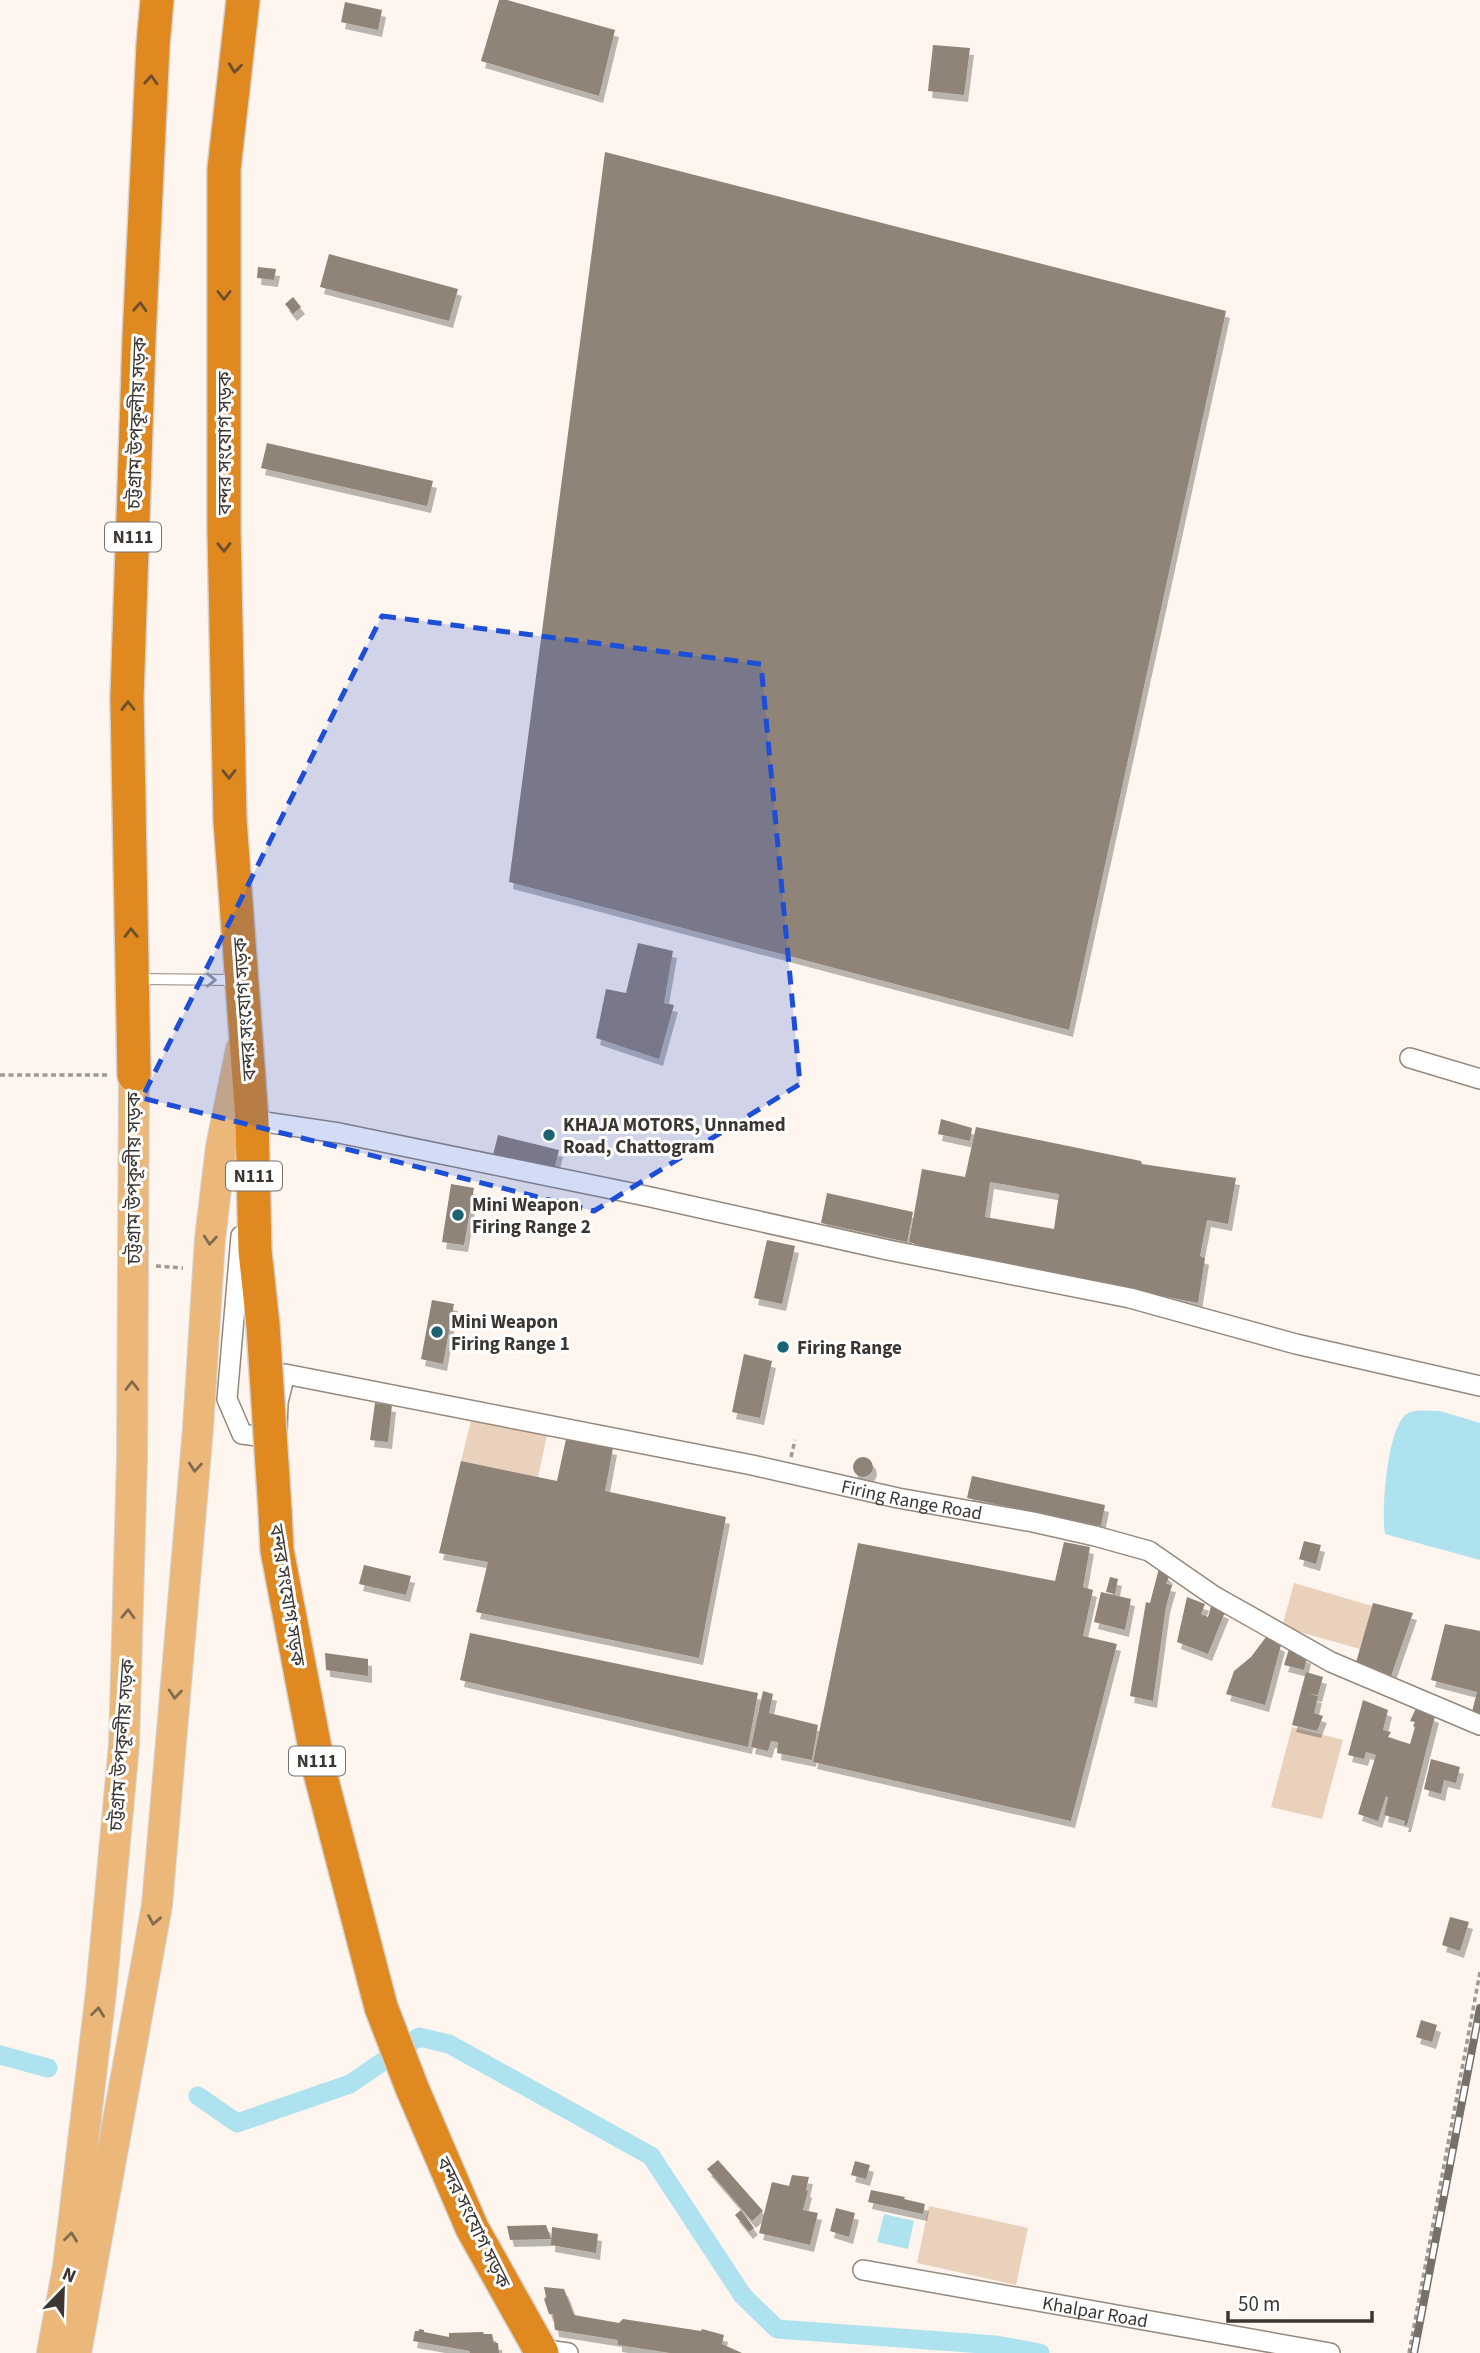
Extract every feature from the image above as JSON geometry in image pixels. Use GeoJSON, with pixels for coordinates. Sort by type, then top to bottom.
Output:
{"type":"FeatureCollection","features":[{"type":"Feature","properties":{"kind":"highway","name":"চট্টগ্রাম উপকূলীয় সড়ক"},"geometry":{"type":"LineString","coordinates":[[134,1075],[127,698],[139,326],[157,0]]}},
{"type":"Feature","properties":{"kind":"highway","name":"বন্দর সংযোগ সড়ক"},"geometry":{"type":"LineString","coordinates":[[243,0],[223,169],[224,530],[229,792],[245,1028],[240,1120],[263,1325],[277,1550],[319,1769],[381,2007],[412,2088],[472,2228],[550,2352]]}},
{"type":"Feature","properties":{"kind":"main road","name":"চট্টগ্রাম উপকূলীয় সড়ক"},"geometry":{"type":"LineString","coordinates":[[52,2353],[68,2267],[101,1992],[124,1745],[132,1459],[134,1075]]}},
{"type":"Feature","properties":{"kind":"main road"},"geometry":{"type":"LineString","coordinates":[[76,2353],[157,1905],[215,1194],[240,1120]]}},
{"type":"Feature","properties":{"kind":"street"},"geometry":{"type":"LineString","coordinates":[[1410,1058],[1480,1079]]}},
{"type":"Feature","properties":{"kind":"street"},"geometry":{"type":"LineString","coordinates":[[215,1194],[228,1178],[242,1181],[240,1120],[339,1133],[660,1199],[888,1250],[1130,1298],[1296,1344],[1480,1386]]}},
{"type":"Feature","properties":{"kind":"street","name":"Firing Range Road"},"geometry":{"type":"LineString","coordinates":[[242,1181],[242,1223],[228,1399],[242,1434],[263,1437],[277,1432],[278,1402],[285,1374],[752,1465],[898,1498],[1095,1536],[1149,1551],[1214,1596],[1331,1662],[1480,1725]]}},
{"type":"Feature","properties":{"kind":"street","name":"Khalpar Road"},"geometry":{"type":"LineString","coordinates":[[863,2270],[1329,2353]]}},
{"type":"Feature","properties":{"kind":"lane"},"geometry":{"type":"LineString","coordinates":[[132,979],[241,980]]}},
{"type":"Feature","properties":{"kind":"path"},"geometry":{"type":"LineString","coordinates":[[0,1075],[134,1075]]}},
{"type":"Feature","properties":{"kind":"path"},"geometry":{"type":"LineString","coordinates":[[133,1265],[208,1269]]}},
{"type":"Feature","properties":{"kind":"path"},"geometry":{"type":"LineString","coordinates":[[1409,2353],[1480,1972]]}},
{"type":"Feature","properties":{"kind":"highlighted area"},"geometry":{"type":"Polygon","coordinates":[[[382,616],[761,664],[800,1084],[594,1211],[142,1098],[382,616]]]}},
{"type":"Feature","properties":{"kind":"shaded area"},"geometry":{"type":"Polygon","coordinates":[[[471,1421],[547,1435],[538,1477],[461,1461],[471,1421]]]}},
{"type":"Feature","properties":{"kind":"shaded area"},"geometry":{"type":"Polygon","coordinates":[[[1294,1583],[1372,1606],[1360,1649],[1282,1627],[1294,1583]]]}},
{"type":"Feature","properties":{"kind":"shaded area"},"geometry":{"type":"Polygon","coordinates":[[[1292,1727],[1343,1740],[1322,1819],[1271,1807],[1292,1727]]]}},
{"type":"Feature","properties":{"kind":"shaded area"},"geometry":{"type":"Polygon","coordinates":[[[929,2206],[1028,2228],[1016,2285],[917,2263],[929,2206]]]}},
{"type":"Feature","properties":{"kind":"water"},"geometry":{"type":"Polygon","coordinates":[[[1440,1411],[1480,1423],[1480,1560],[1385,1534],[1385,1489],[1395,1433],[1408,1413],[1440,1411]]]}},
{"type":"Feature","properties":{"kind":"water"},"geometry":{"type":"Polygon","coordinates":[[[884,2214],[914,2221],[908,2249],[877,2242],[884,2214]]]}},
{"type":"Feature","properties":{"kind":"building"},"geometry":{"type":"Polygon","coordinates":[[[499,0],[615,30],[599,96],[481,61],[499,0]]]}},
{"type":"Feature","properties":{"kind":"building"},"geometry":{"type":"Polygon","coordinates":[[[345,2],[382,10],[378,30],[341,22],[345,2]]]}},
{"type":"Feature","properties":{"kind":"building"},"geometry":{"type":"Polygon","coordinates":[[[933,45],[970,48],[964,95],[928,91],[933,45]]]}},
{"type":"Feature","properties":{"kind":"building"},"geometry":{"type":"Polygon","coordinates":[[[605,152],[1226,311],[1069,1030],[509,882],[605,152]]]}},
{"type":"Feature","properties":{"kind":"building"},"geometry":{"type":"Polygon","coordinates":[[[329,254],[458,289],[449,321],[320,287],[329,254]]]}},
{"type":"Feature","properties":{"kind":"building"},"geometry":{"type":"Polygon","coordinates":[[[258,267],[276,269],[274,280],[257,278],[258,267]]]}},
{"type":"Feature","properties":{"kind":"building"},"geometry":{"type":"Polygon","coordinates":[[[293,297],[301,307],[293,314],[285,304],[293,297]]]}},
{"type":"Feature","properties":{"kind":"building"},"geometry":{"type":"Polygon","coordinates":[[[267,443],[433,481],[427,506],[261,468],[267,443]]]}},
{"type":"Feature","properties":{"kind":"building"},"geometry":{"type":"Polygon","coordinates":[[[638,943],[673,951],[664,1003],[674,1005],[659,1059],[596,1038],[606,989],[626,993],[638,943]]]}},
{"type":"Feature","properties":{"kind":"building"},"geometry":{"type":"Polygon","coordinates":[[[941,1119],[972,1128],[970,1141],[938,1134],[941,1119]]]}},
{"type":"Feature","properties":{"kind":"building"},"geometry":{"type":"Polygon","coordinates":[[[976,1127],[1141,1161],[1142,1164],[1236,1178],[1228,1224],[1207,1220],[1200,1256],[1205,1258],[1198,1303],[941,1252],[909,1242],[922,1169],[965,1177],[976,1127]],[[990,1182],[985,1217],[1054,1229],[1059,1194],[990,1182]]]}},
{"type":"Feature","properties":{"kind":"building"},"geometry":{"type":"Polygon","coordinates":[[[498,1135],[559,1150],[554,1170],[493,1155],[498,1135]]]}},
{"type":"Feature","properties":{"kind":"building","name":"Mini Weapon Firing Range 2"},"geometry":{"type":"Polygon","coordinates":[[[451,1184],[474,1188],[464,1245],[442,1242],[451,1184]]]}},
{"type":"Feature","properties":{"kind":"building"},"geometry":{"type":"Polygon","coordinates":[[[827,1193],[913,1212],[907,1242],[821,1223],[827,1193]]]}},
{"type":"Feature","properties":{"kind":"building"},"geometry":{"type":"Polygon","coordinates":[[[767,1240],[795,1246],[782,1304],[754,1298],[767,1240]]]}},
{"type":"Feature","properties":{"kind":"building","name":"Mini Weapon Firing Range 1"},"geometry":{"type":"Polygon","coordinates":[[[432,1300],[454,1304],[443,1364],[421,1359],[432,1300]]]}},
{"type":"Feature","properties":{"kind":"building"},"geometry":{"type":"Polygon","coordinates":[[[744,1354],[772,1361],[760,1418],[732,1412],[744,1354]]]}},
{"type":"Feature","properties":{"kind":"building"},"geometry":{"type":"Polygon","coordinates":[[[375,1403],[392,1405],[388,1442],[370,1440],[375,1403]]]}},
{"type":"Feature","properties":{"kind":"building"},"geometry":{"type":"Polygon","coordinates":[[[566,1439],[613,1448],[605,1491],[726,1517],[699,1658],[476,1612],[488,1562],[439,1553],[461,1461],[557,1481],[566,1439]]]}},
{"type":"Feature","properties":{"kind":"building"},"geometry":{"type":"Polygon","coordinates":[[[863,1457],[870,1460],[873,1467],[870,1474],[863,1477],[856,1474],[853,1467],[856,1460],[863,1457]]]}},
{"type":"Feature","properties":{"kind":"building"},"geometry":{"type":"Polygon","coordinates":[[[972,1476],[1105,1505],[1101,1526],[967,1498],[972,1476]]]}},
{"type":"Feature","properties":{"kind":"building"},"geometry":{"type":"Polygon","coordinates":[[[1304,1541],[1321,1545],[1316,1564],[1299,1559],[1304,1541]]]}},
{"type":"Feature","properties":{"kind":"building"},"geometry":{"type":"Polygon","coordinates":[[[1064,1542],[1090,1547],[1083,1587],[1093,1590],[1083,1636],[1117,1644],[1071,1821],[813,1762],[858,1543],[1055,1581],[1064,1542]]]}},
{"type":"Feature","properties":{"kind":"building"},"geometry":{"type":"Polygon","coordinates":[[[364,1565],[411,1576],[406,1595],[359,1584],[364,1565]]]}},
{"type":"Feature","properties":{"kind":"building"},"geometry":{"type":"Polygon","coordinates":[[[1159,1568],[1169,1577],[1166,1584],[1172,1585],[1166,1606],[1153,1701],[1130,1696],[1146,1602],[1150,1603],[1159,1568]]]}},
{"type":"Feature","properties":{"kind":"building"},"geometry":{"type":"Polygon","coordinates":[[[1110,1577],[1118,1579],[1115,1594],[1106,1592],[1110,1577]]]}},
{"type":"Feature","properties":{"kind":"building"},"geometry":{"type":"Polygon","coordinates":[[[1101,1592],[1131,1599],[1125,1630],[1094,1622],[1101,1592]]]}},
{"type":"Feature","properties":{"kind":"building"},"geometry":{"type":"Polygon","coordinates":[[[1187,1597],[1205,1604],[1201,1614],[1208,1617],[1211,1606],[1225,1612],[1208,1654],[1177,1642],[1187,1597]]]}},
{"type":"Feature","properties":{"kind":"building"},"geometry":{"type":"Polygon","coordinates":[[[1373,1603],[1413,1613],[1389,1682],[1355,1666],[1373,1603]]]}},
{"type":"Feature","properties":{"kind":"building"},"geometry":{"type":"Polygon","coordinates":[[[1445,1624],[1480,1631],[1480,1719],[1471,1716],[1477,1692],[1431,1680],[1445,1624]]]}},
{"type":"Feature","properties":{"kind":"building"},"geometry":{"type":"Polygon","coordinates":[[[470,1633],[758,1693],[748,1747],[460,1680],[470,1633]]]}},
{"type":"Feature","properties":{"kind":"building"},"geometry":{"type":"Polygon","coordinates":[[[1266,1637],[1281,1645],[1265,1705],[1226,1694],[1234,1671],[1251,1657],[1266,1637]]]}},
{"type":"Feature","properties":{"kind":"building"},"geometry":{"type":"Polygon","coordinates":[[[1289,1649],[1307,1657],[1304,1670],[1284,1665],[1289,1649]]]}},
{"type":"Feature","properties":{"kind":"building"},"geometry":{"type":"Polygon","coordinates":[[[325,1653],[368,1659],[368,1676],[326,1670],[325,1653]]]}},
{"type":"Feature","properties":{"kind":"building"},"geometry":{"type":"Polygon","coordinates":[[[1306,1672],[1323,1677],[1318,1695],[1308,1694],[1318,1696],[1314,1713],[1323,1716],[1317,1731],[1292,1725],[1306,1672]]]}},
{"type":"Feature","properties":{"kind":"building"},"geometry":{"type":"Polygon","coordinates":[[[763,1691],[773,1694],[769,1713],[818,1725],[812,1760],[777,1753],[778,1742],[771,1741],[768,1751],[751,1747],[763,1691]]]}},
{"type":"Feature","properties":{"kind":"building"},"geometry":{"type":"Polygon","coordinates":[[[1363,1700],[1388,1710],[1383,1730],[1391,1732],[1388,1737],[1410,1744],[1415,1722],[1410,1721],[1416,1708],[1435,1716],[1407,1825],[1404,1825],[1405,1821],[1384,1815],[1388,1798],[1386,1796],[1378,1821],[1358,1814],[1376,1755],[1366,1752],[1364,1759],[1348,1755],[1363,1700]]]}},
{"type":"Feature","properties":{"kind":"building"},"geometry":{"type":"Polygon","coordinates":[[[1431,1759],[1460,1767],[1456,1783],[1444,1780],[1441,1794],[1424,1789],[1431,1759]]]}},
{"type":"Feature","properties":{"kind":"building"},"geometry":{"type":"Polygon","coordinates":[[[1450,1917],[1469,1922],[1460,1951],[1442,1945],[1450,1917]]]}},
{"type":"Feature","properties":{"kind":"building"},"geometry":{"type":"Polygon","coordinates":[[[1421,2020],[1437,2025],[1432,2042],[1416,2037],[1421,2020]]]}},
{"type":"Feature","properties":{"kind":"building"},"geometry":{"type":"Polygon","coordinates":[[[718,2160],[763,2211],[752,2221],[707,2169],[718,2160]]]}},
{"type":"Feature","properties":{"kind":"building"},"geometry":{"type":"Polygon","coordinates":[[[855,2161],[870,2165],[866,2179],[851,2175],[855,2161]]]}},
{"type":"Feature","properties":{"kind":"building"},"geometry":{"type":"Polygon","coordinates":[[[792,2175],[809,2177],[803,2210],[818,2213],[810,2245],[759,2233],[772,2182],[789,2186],[792,2175]]]}},
{"type":"Feature","properties":{"kind":"building"},"geometry":{"type":"Polygon","coordinates":[[[871,2190],[925,2204],[923,2214],[868,2202],[871,2190]]]}},
{"type":"Feature","properties":{"kind":"building"},"geometry":{"type":"Polygon","coordinates":[[[836,2208],[855,2213],[849,2237],[830,2231],[836,2208]]]}},
{"type":"Feature","properties":{"kind":"building"},"geometry":{"type":"Polygon","coordinates":[[[741,2210],[754,2228],[749,2232],[735,2215],[741,2210]]]}},
{"type":"Feature","properties":{"kind":"building"},"geometry":{"type":"Polygon","coordinates":[[[546,2225],[551,2239],[510,2240],[507,2226],[546,2225]]]}},
{"type":"Feature","properties":{"kind":"building"},"geometry":{"type":"Polygon","coordinates":[[[552,2227],[598,2234],[596,2253],[551,2245],[552,2227]]]}},
{"type":"Feature","properties":{"kind":"building"},"geometry":{"type":"Polygon","coordinates":[[[544,2287],[564,2289],[574,2315],[619,2323],[623,2319],[701,2331],[702,2329],[724,2335],[722,2344],[742,2353],[670,2353],[618,2345],[618,2340],[555,2330],[553,2314],[549,2314],[544,2299],[544,2287]]]}},
{"type":"Feature","properties":{"kind":"building"},"geometry":{"type":"Polygon","coordinates":[[[419,2329],[449,2337],[449,2333],[492,2334],[494,2343],[498,2343],[499,2353],[470,2353],[413,2341],[415,2331],[419,2329]]]}},
{"type":"Feature","properties":{"kind":"waterway"},"geometry":{"type":"LineString","coordinates":[[198,2096],[237,2123],[350,2084],[419,2037],[449,2044],[651,2156],[743,2296],[777,2329],[996,2345],[1040,2353]]}},
{"type":"Feature","properties":{"kind":"waterway"},"geometry":{"type":"LineString","coordinates":[[0,2055],[48,2068]]}},
{"type":"Feature","properties":{"kind":"railway"},"geometry":{"type":"LineString","coordinates":[[1414,2353],[1480,2008]]}},
{"type":"Feature","properties":{"kind":"place","name":"KHAJA MOTORS, Unnamed Road, Chattogram"},"geometry":{"type":"Point","coordinates":[549,1135]}},
{"type":"Feature","properties":{"kind":"place","name":"Mini Weapon Firing Range 2"},"geometry":{"type":"Point","coordinates":[458,1215]}},
{"type":"Feature","properties":{"kind":"place","name":"Mini Weapon Firing Range 1"},"geometry":{"type":"Point","coordinates":[437,1332]}},
{"type":"Feature","properties":{"kind":"place","name":"Firing Range"},"geometry":{"type":"Point","coordinates":[783,1347]}}]}
